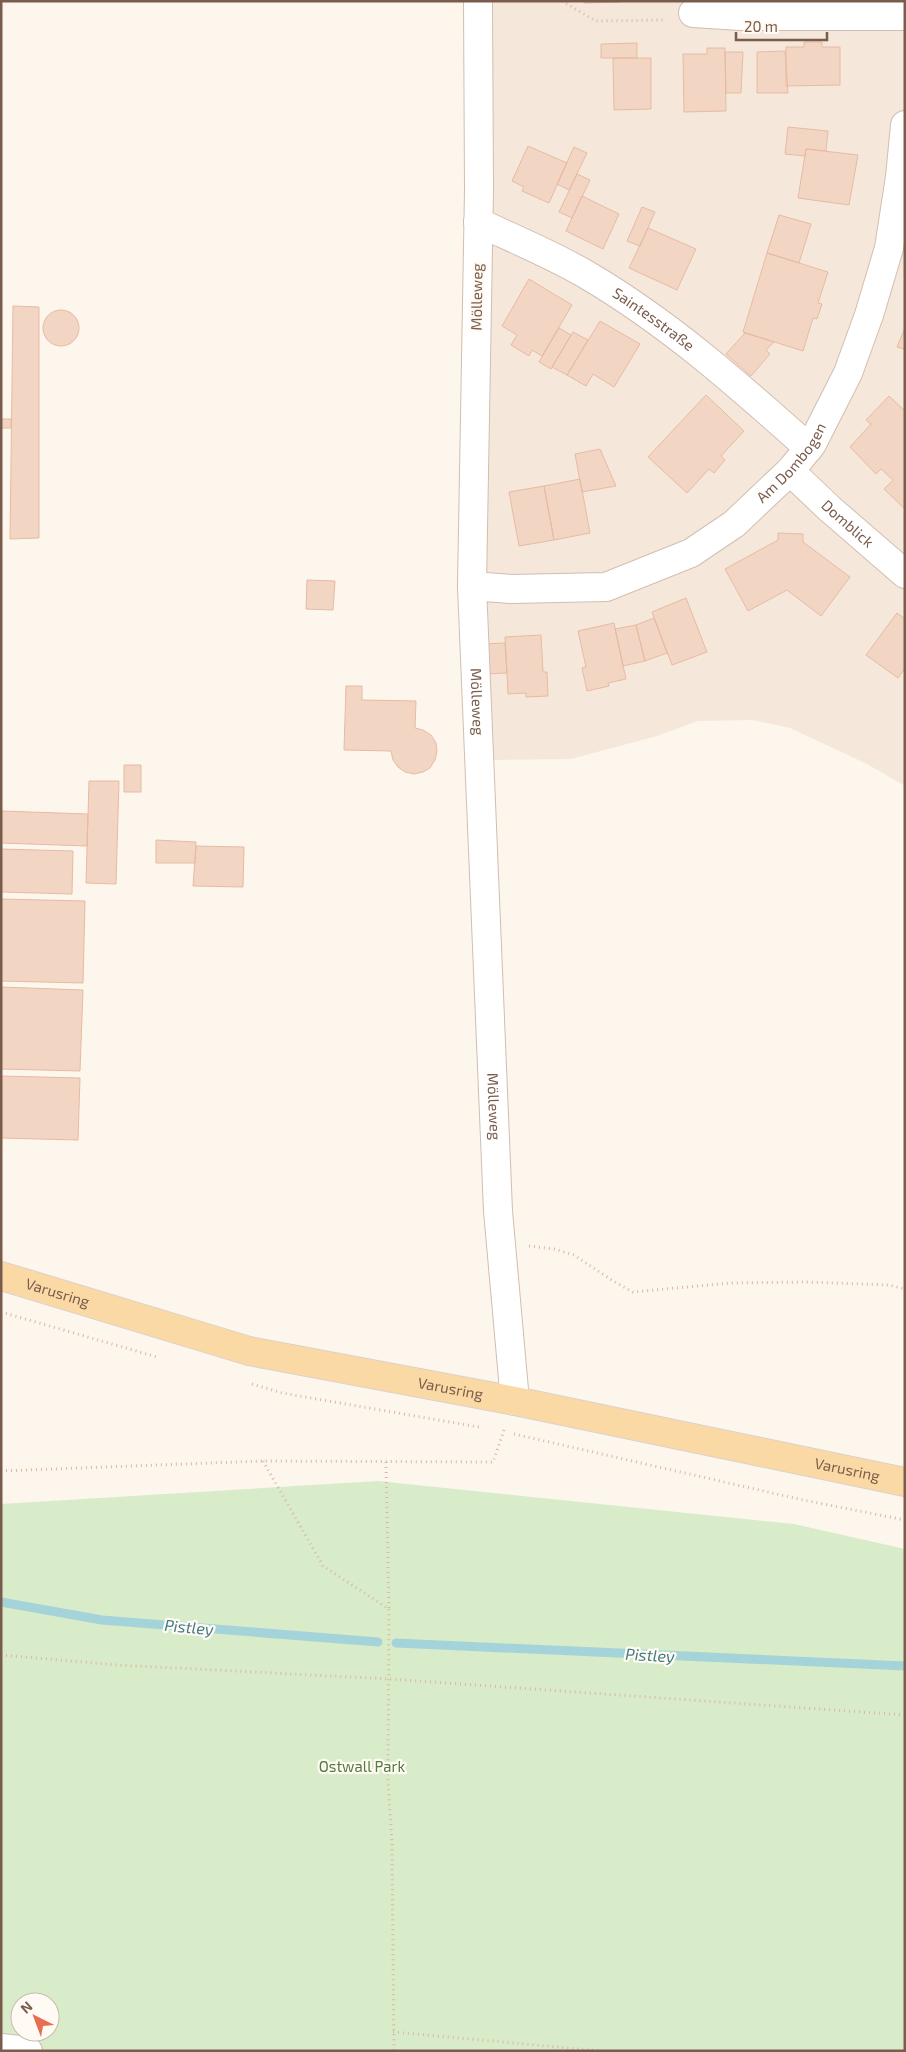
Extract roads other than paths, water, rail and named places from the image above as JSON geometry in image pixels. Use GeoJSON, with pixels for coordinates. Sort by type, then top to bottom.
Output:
{"type":"FeatureCollection","features":[{"type":"Feature","properties":{"kind":"main road","name":"Varusring"},"geometry":{"type":"LineString","coordinates":[[1,1276],[249,1351],[515,1401],[905,1482]]}},
{"type":"Feature","properties":{"kind":"street","name":"Mölleweg"},"geometry":{"type":"LineString","coordinates":[[478,1],[478,222],[472,586],[498,1210],[515,1401]]}},
{"type":"Feature","properties":{"kind":"street"},"geometry":{"type":"LineString","coordinates":[[693,12],[741,16],[905,16]]}},
{"type":"Feature","properties":{"kind":"street","name":"Am Dombogen"},"geometry":{"type":"LineString","coordinates":[[472,586],[512,589],[606,588],[690,553],[734,524],[790,472],[812,444],[848,373],[869,315],[889,248],[905,125]]}},
{"type":"Feature","properties":{"kind":"street","name":"Saintesstraße"},"geometry":{"type":"LineString","coordinates":[[478,222],[586,275],[670,330],[726,374],[809,448]]}},
{"type":"Feature","properties":{"kind":"street","name":"Domblick"},"geometry":{"type":"LineString","coordinates":[[790,472],[905,574]]}},
{"type":"Feature","properties":{"kind":"street"},"geometry":{"type":"LineString","coordinates":[[1,2048],[28,2051]]}},
{"type":"Feature","properties":{"kind":"waterway","name":"Pistley"},"geometry":{"type":"LineString","coordinates":[[1,1602],[102,1620],[378,1642]]}},
{"type":"Feature","properties":{"kind":"waterway","name":"Pistley"},"geometry":{"type":"LineString","coordinates":[[396,1643],[905,1666]]}},
{"type":"Feature","properties":{"kind":"park label","name":"Ostwall Park"},"geometry":{"type":"Point","coordinates":[362,1767]}}]}
